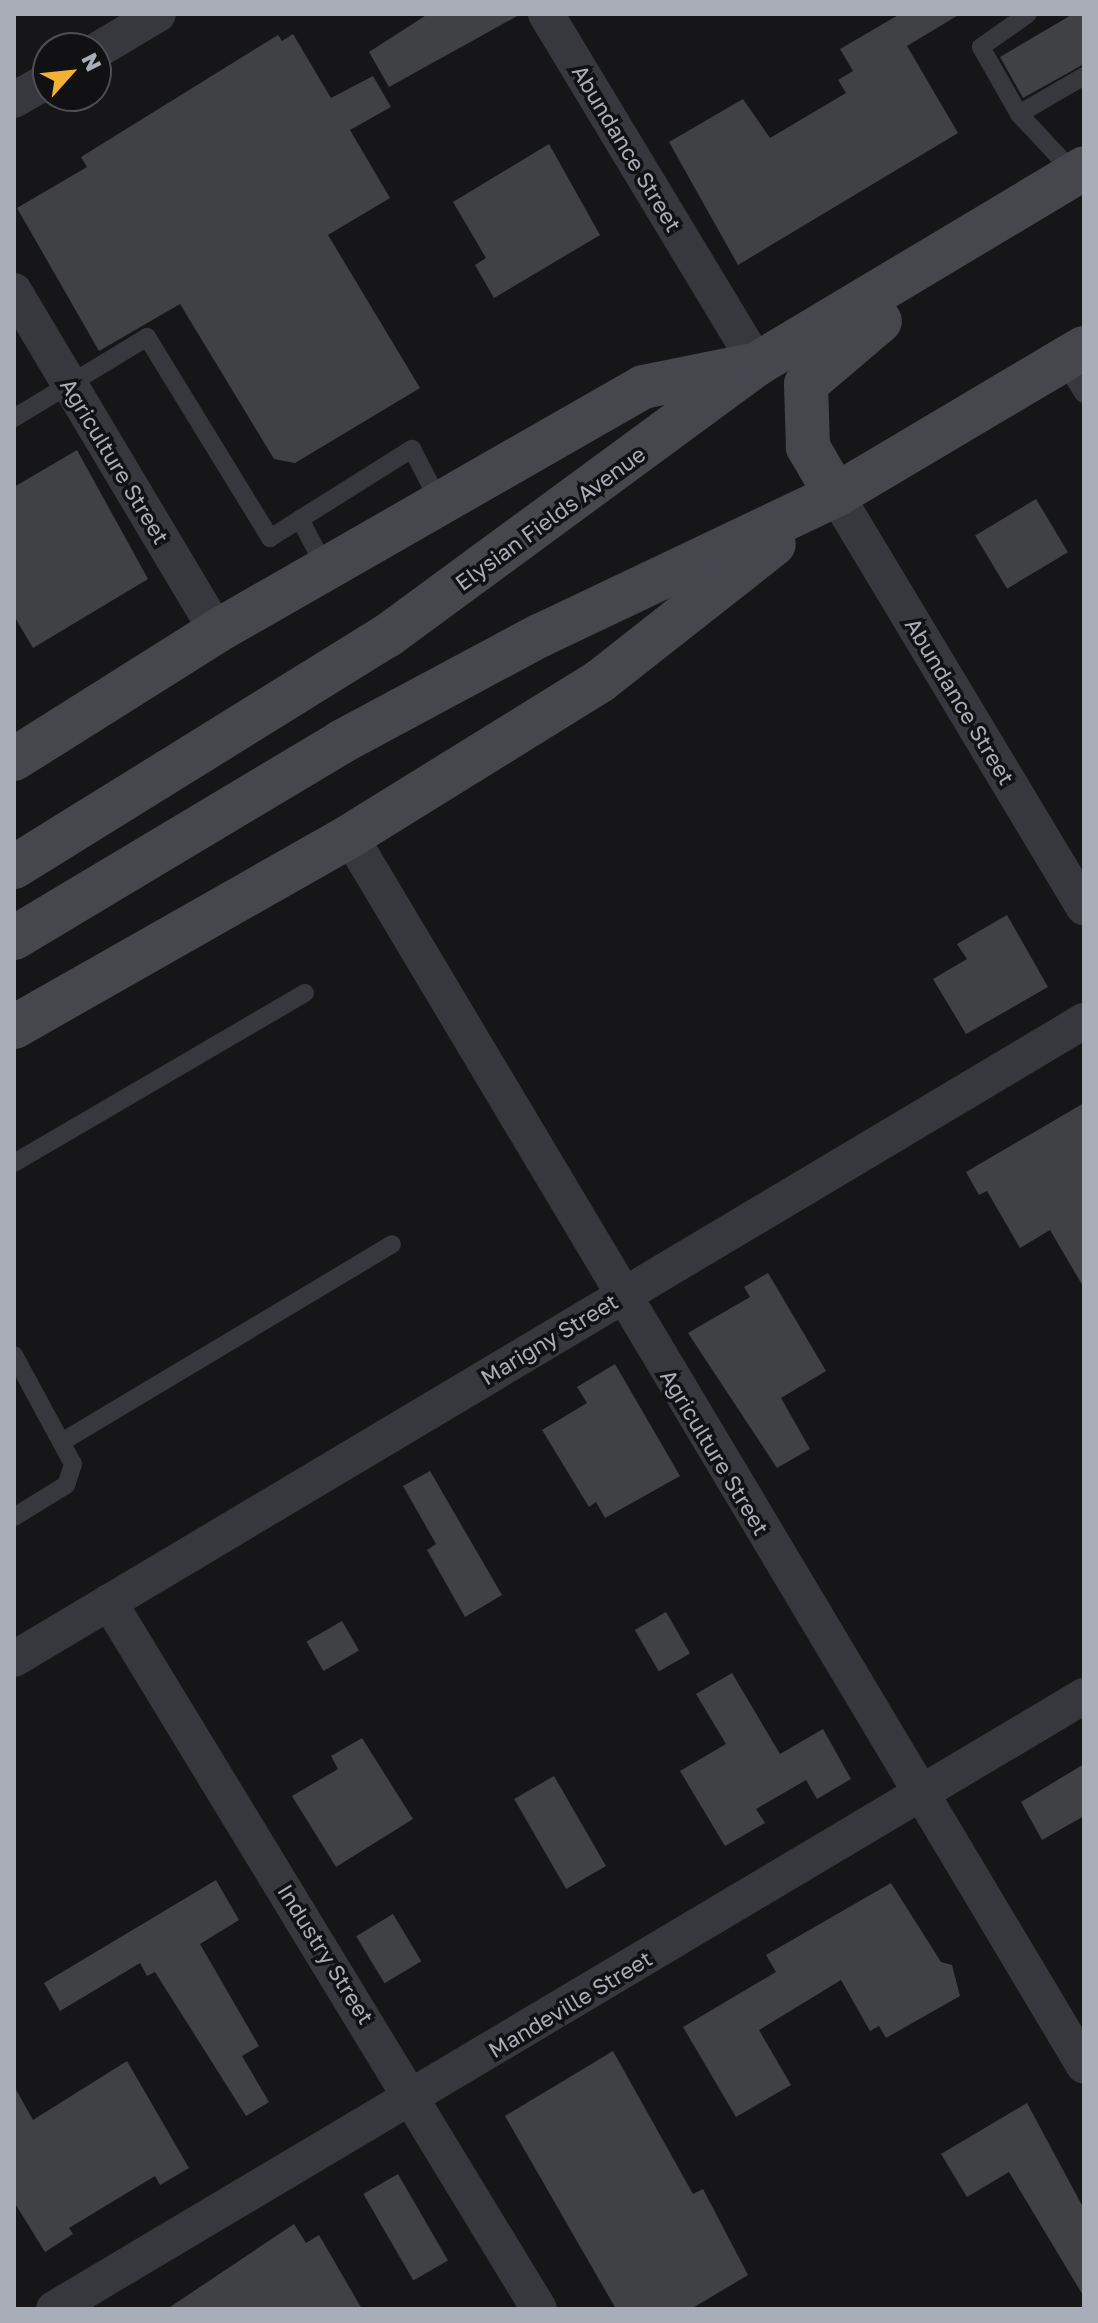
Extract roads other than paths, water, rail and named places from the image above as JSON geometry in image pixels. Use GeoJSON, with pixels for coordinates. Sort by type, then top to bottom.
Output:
{"type":"FeatureCollection","features":[{"type":"Feature","properties":{"kind":"main road","name":"Elysian Fields Avenue"},"geometry":{"type":"LineString","coordinates":[[14,867],[207,752],[499,558],[757,364],[1079,170]]}},
{"type":"Feature","properties":{"kind":"main road"},"geometry":{"type":"LineString","coordinates":[[836,495],[808,447],[806,384],[855,336],[923,294],[964,240]]}},
{"type":"Feature","properties":{"kind":"main road"},"geometry":{"type":"LineString","coordinates":[[14,759],[217,631],[643,387],[757,364]]}},
{"type":"Feature","properties":{"kind":"main road"},"geometry":{"type":"LineString","coordinates":[[14,938],[238,804],[497,658],[836,495],[1077,368]]}},
{"type":"Feature","properties":{"kind":"main road"},"geometry":{"type":"LineString","coordinates":[[14,1027],[350,836],[600,681],[836,495]]}},
{"type":"Feature","properties":{"kind":"street"},"geometry":{"type":"LineString","coordinates":[[112,41],[158,14]]}},
{"type":"Feature","properties":{"kind":"street","name":"Abundance Street"},"geometry":{"type":"LineString","coordinates":[[546,14],[757,364]]}},
{"type":"Feature","properties":{"kind":"street"},"geometry":{"type":"LineString","coordinates":[[14,100],[32,89]]}},
{"type":"Feature","properties":{"kind":"street","name":"Agriculture Street"},"geometry":{"type":"LineString","coordinates":[[14,291],[217,631]]}},
{"type":"Feature","properties":{"kind":"street","name":"Abundance Street"},"geometry":{"type":"LineString","coordinates":[[836,495],[1084,907]]}},
{"type":"Feature","properties":{"kind":"street","name":"Agriculture Street"},"geometry":{"type":"LineString","coordinates":[[350,836],[621,1296],[1084,2066]]}},
{"type":"Feature","properties":{"kind":"street","name":"Marigny Street"},"geometry":{"type":"LineString","coordinates":[[14,1659],[1084,1021]]}},
{"type":"Feature","properties":{"kind":"street","name":"Industry Street"},"geometry":{"type":"LineString","coordinates":[[109,1602],[414,2097],[539,2309]]}},
{"type":"Feature","properties":{"kind":"street","name":"Mandeville Street"},"geometry":{"type":"LineString","coordinates":[[54,2309],[1084,1696]]}},
{"type":"Feature","properties":{"kind":"lane"},"geometry":{"type":"LineString","coordinates":[[1028,14],[981,47],[1019,114],[1079,170]]}},
{"type":"Feature","properties":{"kind":"lane"},"geometry":{"type":"LineString","coordinates":[[1019,114],[1084,76]]}},
{"type":"Feature","properties":{"kind":"lane"},"geometry":{"type":"LineString","coordinates":[[14,418],[147,337],[270,538],[412,449],[440,503]]}},
{"type":"Feature","properties":{"kind":"lane"},"geometry":{"type":"LineString","coordinates":[[300,519],[326,569]]}},
{"type":"Feature","properties":{"kind":"lane"},"geometry":{"type":"LineString","coordinates":[[14,1163],[305,993]]}},
{"type":"Feature","properties":{"kind":"lane"},"geometry":{"type":"LineString","coordinates":[[65,1440],[392,1244]]}},
{"type":"Feature","properties":{"kind":"lane"},"geometry":{"type":"LineString","coordinates":[[14,1355],[65,1440],[73,1464],[66,1485],[14,1517]]}}]}
